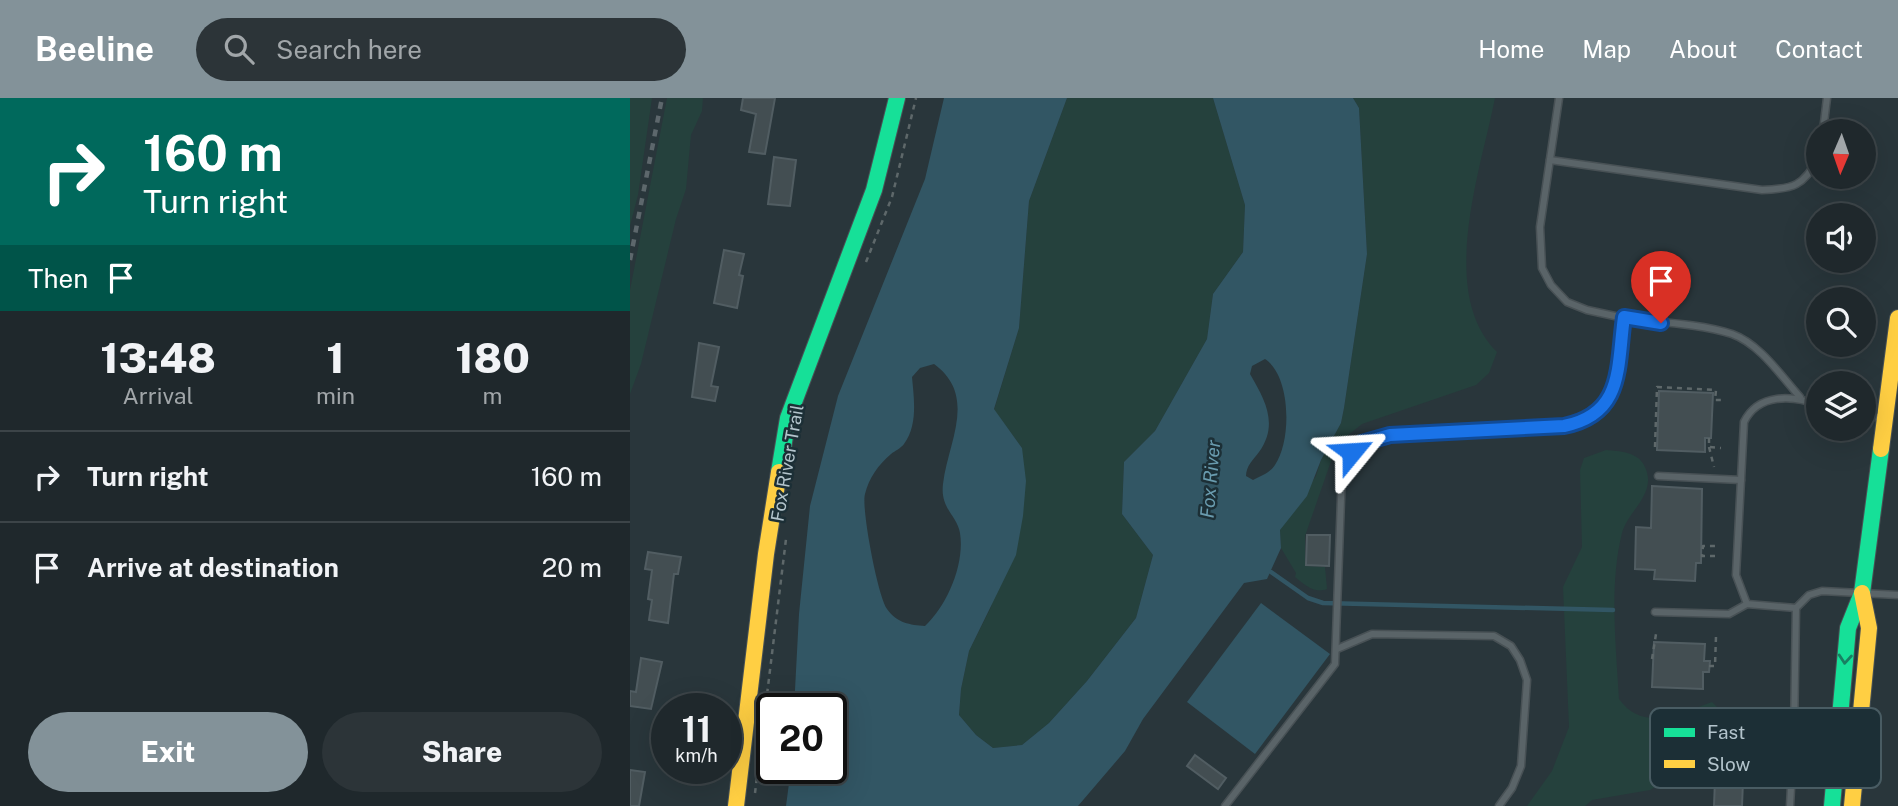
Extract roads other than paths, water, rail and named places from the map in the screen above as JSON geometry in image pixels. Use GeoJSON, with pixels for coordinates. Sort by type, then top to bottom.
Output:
{"type":"FeatureCollection","features":[{"type":"Feature","properties":{"kind":"street"},"geometry":{"type":"LineString","coordinates":[[736,806],[766,554],[788,418],[874,190],[897,98]]}},
{"type":"Feature","properties":{"kind":"street"},"geometry":{"type":"LineString","coordinates":[[1841,708],[1848,628],[1862,593],[1898,318]]}},
{"type":"Feature","properties":{"kind":"street"},"geometry":{"type":"LineString","coordinates":[[1861,708],[1869,628],[1862,593]]}},
{"type":"Feature","properties":{"kind":"street"},"geometry":{"type":"LineString","coordinates":[[1832,806],[1834,788]]}},
{"type":"Feature","properties":{"kind":"street"},"geometry":{"type":"LineString","coordinates":[[1852,806],[1854,788]]}},
{"type":"Feature","properties":{"kind":"lane"},"geometry":{"type":"LineString","coordinates":[[1559,98],[1539,245],[1545,276],[1557,294],[1575,307],[1733,334],[1750,344],[1800,397]]}},
{"type":"Feature","properties":{"kind":"lane"},"geometry":{"type":"LineString","coordinates":[[1825,119],[1828,98]]}},
{"type":"Feature","properties":{"kind":"lane"},"geometry":{"type":"LineString","coordinates":[[1550,160],[1762,190],[1789,189],[1806,178]]}},
{"type":"Feature","properties":{"kind":"lane"},"geometry":{"type":"LineString","coordinates":[[1225,806],[1331,672],[1337,649],[1334,628],[1342,471],[1352,452],[1362,443],[1390,435],[1564,426],[1592,418],[1602,409],[1614,388],[1624,317]]}},
{"type":"Feature","properties":{"kind":"lane"},"geometry":{"type":"LineString","coordinates":[[1747,604],[1736,575],[1744,422],[1749,412],[1782,397],[1806,400]]}},
{"type":"Feature","properties":{"kind":"lane"},"geometry":{"type":"LineString","coordinates":[[1876,417],[1885,418]]}},
{"type":"Feature","properties":{"kind":"lane"},"geometry":{"type":"LineString","coordinates":[[1658,476],[1741,480]]}},
{"type":"Feature","properties":{"kind":"lane"},"geometry":{"type":"LineString","coordinates":[[1794,708],[1796,608],[1809,595],[1822,591],[1898,596]]}},
{"type":"Feature","properties":{"kind":"lane"},"geometry":{"type":"LineString","coordinates":[[1655,612],[1729,614],[1747,604],[1796,608]]}},
{"type":"Feature","properties":{"kind":"lane"},"geometry":{"type":"LineString","coordinates":[[1337,649],[1372,634],[1494,636],[1511,646],[1520,660],[1527,680],[1524,726],[1521,766],[1512,788],[1499,806]]}},
{"type":"Feature","properties":{"kind":"lane"},"geometry":{"type":"LineString","coordinates":[[1790,806],[1792,788]]}},
{"type":"Feature","properties":{"kind":"water","name":"Fox River"},"geometry":{"type":"Polygon","coordinates":[[[944,98],[1067,98],[1029,201],[1019,328],[994,409],[1022,448],[1026,481],[1023,516],[1016,555],[969,651],[959,715],[976,735],[993,748],[1022,745],[1049,723],[1087,681],[1136,618],[1153,555],[1122,514],[1124,462],[1155,431],[1207,339],[1213,294],[1243,252],[1245,205],[1213,98],[1353,98],[1359,108],[1367,254],[1341,423],[1321,460],[1307,496],[1280,530],[1281,548],[1267,579],[1244,583],[1143,719],[1125,751],[1078,806],[786,806],[789,784],[847,784],[847,693],[795,693],[799,614],[810,506],[838,396],[925,179],[944,98]],[[1265,359],[1252,366],[1250,374],[1265,403],[1269,422],[1265,442],[1247,469],[1246,476],[1253,480],[1275,465],[1284,440],[1284,393],[1274,367],[1265,359]],[[934,364],[920,368],[912,377],[914,412],[908,437],[875,472],[865,494],[868,533],[883,601],[895,617],[914,625],[925,626],[933,618],[953,584],[960,558],[960,533],[946,506],[943,493],[958,405],[955,390],[934,364]]]}},
{"type":"Feature","properties":{"kind":"water"},"geometry":{"type":"Polygon","coordinates":[[[1261,603],[1330,654],[1255,754],[1187,702],[1261,603]]]}},
{"type":"Feature","properties":{"kind":"waterway"},"geometry":{"type":"LineString","coordinates":[[1271,572],[1308,598],[1323,603],[1613,610]]}},
{"type":"Feature","properties":{"kind":"railway"},"geometry":{"type":"LineString","coordinates":[[630,260],[662,98]]}}]}
